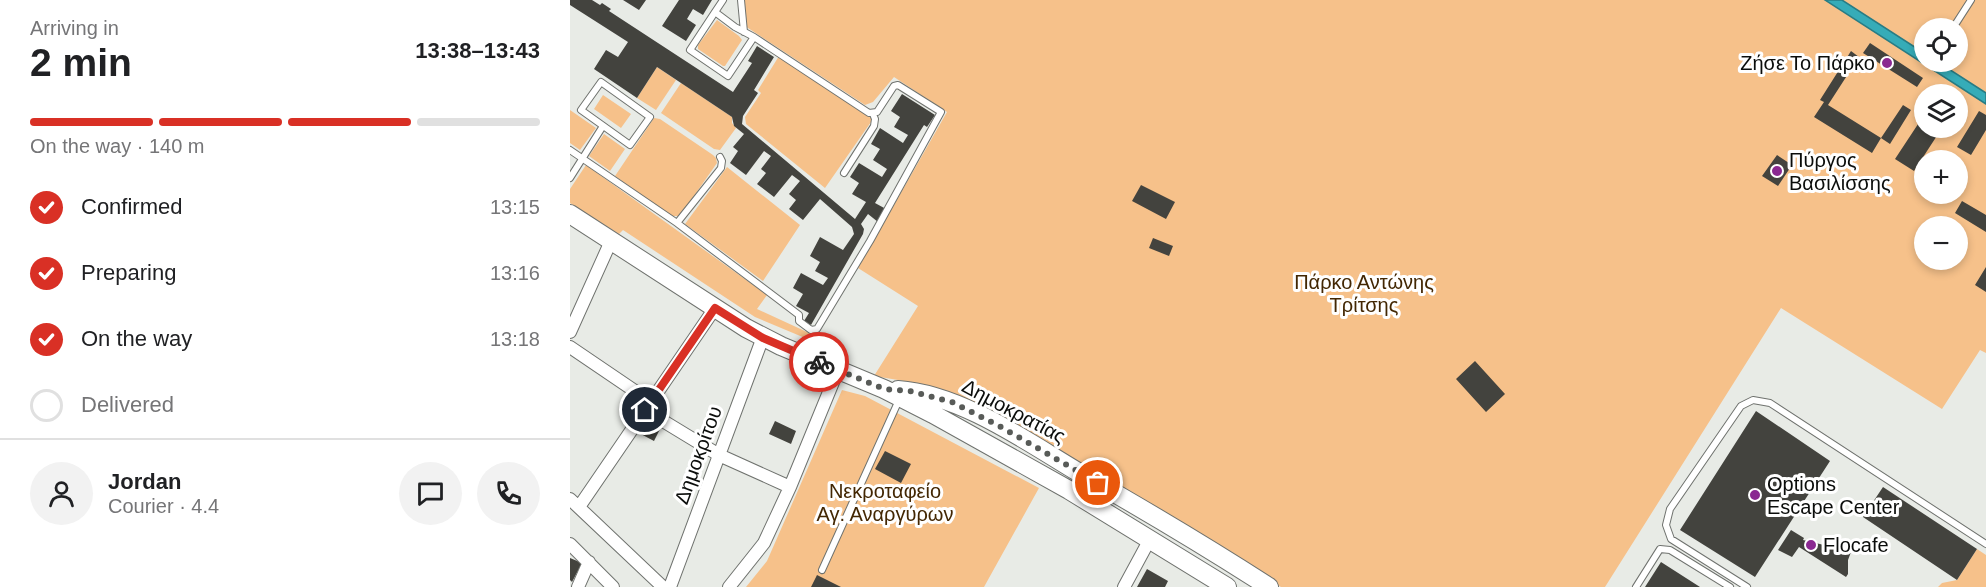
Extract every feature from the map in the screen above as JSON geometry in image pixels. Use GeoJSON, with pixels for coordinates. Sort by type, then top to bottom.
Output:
{"type":"FeatureCollection","features":[{"type":"Feature","properties":{"kind":"main road","name":"Δημοκρατίας"},"geometry":{"type":"LineString","coordinates":[[570,214],[763,338],[892,393],[1070,489],[1150,538],[1218,584]]}},
{"type":"Feature","properties":{"kind":"main road","name":"Δημοκρατίας"},"geometry":{"type":"LineString","coordinates":[[892,393],[910,391],[929,395],[952,402],[981,416],[1157,518],[1269,587]]}},
{"type":"Feature","properties":{"kind":"street"},"geometry":{"type":"LineString","coordinates":[[570,332],[611,241]]}},
{"type":"Feature","properties":{"kind":"street"},"geometry":{"type":"LineString","coordinates":[[663,587],[574,503],[648,406],[715,308]]}},
{"type":"Feature","properties":{"kind":"street","name":"Δημοκρίτου"},"geometry":{"type":"LineString","coordinates":[[670,587],[763,338]]}},
{"type":"Feature","properties":{"kind":"street"},"geometry":{"type":"LineString","coordinates":[[570,347],[648,406],[719,455],[790,487]]}},
{"type":"Feature","properties":{"kind":"street"},"geometry":{"type":"LineString","coordinates":[[729,587],[760,550],[790,487],[838,370]]}},
{"type":"Feature","properties":{"kind":"street"},"geometry":{"type":"LineString","coordinates":[[1124,587],[1150,538]]}},
{"type":"Feature","properties":{"kind":"street"},"geometry":{"type":"LineString","coordinates":[[570,544],[614,587]]}},
{"type":"Feature","properties":{"kind":"street"},"geometry":{"type":"LineString","coordinates":[[578,587],[590,562]]}},
{"type":"Feature","properties":{"kind":"lane"},"geometry":{"type":"LineString","coordinates":[[723,0],[690,50],[728,76],[754,37]]}},
{"type":"Feature","properties":{"kind":"lane"},"geometry":{"type":"LineString","coordinates":[[741,0],[744,32]]}},
{"type":"Feature","properties":{"kind":"lane"},"geometry":{"type":"LineString","coordinates":[[1959,18],[1971,0]]}},
{"type":"Feature","properties":{"kind":"lane"},"geometry":{"type":"LineString","coordinates":[[715,12],[873,114],[874,126],[844,173]]}},
{"type":"Feature","properties":{"kind":"lane"},"geometry":{"type":"LineString","coordinates":[[600,82],[650,117],[630,145],[603,126],[581,110],[600,82]]}},
{"type":"Feature","properties":{"kind":"lane"},"geometry":{"type":"LineString","coordinates":[[570,150],[677,223],[799,315],[799,321],[811,330],[817,328],[876,232],[941,112],[898,85],[894,86],[877,112],[873,114]]}},
{"type":"Feature","properties":{"kind":"lane"},"geometry":{"type":"LineString","coordinates":[[570,177],[603,126]]}},
{"type":"Feature","properties":{"kind":"lane"},"geometry":{"type":"LineString","coordinates":[[677,223],[721,168],[720,157]]}},
{"type":"Feature","properties":{"kind":"lane"},"geometry":{"type":"LineString","coordinates":[[822,570],[892,393]]}},
{"type":"Feature","properties":{"kind":"lane"},"geometry":{"type":"LineString","coordinates":[[1747,587],[1671,539],[1666,525],[1670,509],[1741,406],[1754,400],[1770,403],[1986,544]]}},
{"type":"Feature","properties":{"kind":"lane"},"geometry":{"type":"LineString","coordinates":[[1636,587],[1660,549],[1671,550],[1730,587]]}},
{"type":"Feature","properties":{"kind":"green space","name":"Πάρκο Αντώνης Τρίτσης"},"geometry":{"type":"Polygon","coordinates":[[[743,0],[1986,0],[1986,353],[1980,350],[1942,409],[1781,308],[1605,587],[1281,587],[1119,486],[942,390],[874,376],[918,306],[858,268],[947,112],[894,77],[873,102],[865,105],[745,26],[743,0]]]}},
{"type":"Feature","properties":{"kind":"green space"},"geometry":{"type":"Polygon","coordinates":[[[717,20],[742,40],[725,66],[698,49],[698,45],[717,20]]]}},
{"type":"Feature","properties":{"kind":"green space"},"geometry":{"type":"Polygon","coordinates":[[[779,56],[871,118],[871,122],[825,188],[746,124],[745,117],[761,93],[758,90],[779,56]]]}},
{"type":"Feature","properties":{"kind":"green space"},"geometry":{"type":"Polygon","coordinates":[[[657,67],[676,80],[656,110],[637,98],[657,67]]]}},
{"type":"Feature","properties":{"kind":"green space"},"geometry":{"type":"Polygon","coordinates":[[[681,83],[732,117],[732,123],[736,128],[720,150],[714,149],[661,113],[681,83]]]}},
{"type":"Feature","properties":{"kind":"green space"},"geometry":{"type":"Polygon","coordinates":[[[603,95],[631,114],[621,128],[594,109],[603,95]]]}},
{"type":"Feature","properties":{"kind":"green space"},"geometry":{"type":"Polygon","coordinates":[[[570,110],[596,128],[580,150],[570,143],[570,110]]]}},
{"type":"Feature","properties":{"kind":"green space"},"geometry":{"type":"Polygon","coordinates":[[[654,118],[660,119],[716,158],[717,163],[680,216],[671,216],[615,176],[654,118]]]}},
{"type":"Feature","properties":{"kind":"green space"},"geometry":{"type":"Polygon","coordinates":[[[604,134],[625,149],[610,171],[589,156],[604,134]]]}},
{"type":"Feature","properties":{"kind":"green space"},"geometry":{"type":"Polygon","coordinates":[[[586,165],[767,295],[757,309],[820,338],[817,343],[755,317],[623,230],[619,234],[570,203],[570,189],[586,165]]]}},
{"type":"Feature","properties":{"kind":"green space"},"geometry":{"type":"Polygon","coordinates":[[[727,167],[800,225],[763,281],[685,224],[727,167]]]}},
{"type":"Feature","properties":{"kind":"green space","name":"Νεκροταφείο Αγ. Αναργύρων"},"geometry":{"type":"Polygon","coordinates":[[[842,390],[865,396],[1039,488],[984,587],[746,587],[767,561],[842,390]]]}},
{"type":"Feature","properties":{"kind":"green space"},"geometry":{"type":"Polygon","coordinates":[[[1977,549],[1986,555],[1986,587],[1938,587],[1942,583],[1957,580],[1977,549]]]}},
{"type":"Feature","properties":{"kind":"water"},"geometry":{"type":"Polygon","coordinates":[[[1825,0],[1842,0],[1914,47],[1914,57],[1825,0]]]}},
{"type":"Feature","properties":{"kind":"water"},"geometry":{"type":"Polygon","coordinates":[[[1936,72],[1953,72],[1986,93],[1986,104],[1968,92],[1968,84],[1955,84],[1936,72]]]}},
{"type":"Feature","properties":{"kind":"building"},"geometry":{"type":"Polygon","coordinates":[[[570,0],[592,0],[600,5],[602,3],[611,9],[609,11],[733,92],[752,63],[748,61],[757,46],[774,57],[754,90],[758,93],[743,116],[742,124],[855,219],[866,202],[852,194],[859,183],[850,177],[859,163],[882,177],[887,169],[873,160],[880,149],[871,144],[880,128],[903,143],[908,135],[894,127],[900,117],[891,111],[902,94],[935,115],[927,127],[924,125],[875,203],[886,209],[878,222],[868,214],[861,224],[864,229],[863,234],[811,325],[804,321],[809,313],[796,306],[803,294],[793,288],[801,273],[823,285],[828,278],[815,271],[820,262],[810,256],[820,237],[843,250],[854,234],[852,227],[820,199],[803,220],[789,209],[796,200],[789,194],[800,181],[792,175],[774,197],[757,184],[766,173],[761,169],[771,156],[764,151],[746,175],[730,163],[738,151],[733,147],[744,134],[734,126],[732,117],[657,67],[637,98],[594,69],[606,50],[618,57],[628,42],[570,5],[570,0]]]}},
{"type":"Feature","properties":{"kind":"building"},"geometry":{"type":"Polygon","coordinates":[[[623,0],[646,0],[639,10],[623,0]]]}},
{"type":"Feature","properties":{"kind":"building"},"geometry":{"type":"Polygon","coordinates":[[[679,0],[712,0],[703,15],[693,9],[687,19],[696,25],[686,41],[662,26],[679,0]]]}},
{"type":"Feature","properties":{"kind":"building"},"geometry":{"type":"Polygon","coordinates":[[[1870,43],[1923,78],[1919,84],[1914,85],[1863,53],[1870,43]]]}},
{"type":"Feature","properties":{"kind":"building"},"geometry":{"type":"Polygon","coordinates":[[[1851,51],[1859,57],[1828,105],[1881,138],[1872,153],[1814,117],[1824,102],[1820,100],[1851,51]]]}},
{"type":"Feature","properties":{"kind":"building"},"geometry":{"type":"Polygon","coordinates":[[[1903,105],[1911,110],[1890,144],[1881,138],[1903,105]]]}},
{"type":"Feature","properties":{"kind":"building"},"geometry":{"type":"Polygon","coordinates":[[[1979,111],[1986,115],[1986,130],[1971,155],[1968,150],[1957,147],[1962,138],[1968,138],[1968,129],[1979,111]]]}},
{"type":"Feature","properties":{"kind":"building"},"geometry":{"type":"Polygon","coordinates":[[[1914,130],[1914,138],[1935,138],[1928,150],[1914,150],[1914,171],[1895,159],[1914,130]]]}},
{"type":"Feature","properties":{"kind":"building","name":"Πύργος Βασιλίσσης"},"geometry":{"type":"Polygon","coordinates":[[[1777,155],[1792,165],[1778,186],[1762,176],[1777,155]]]}},
{"type":"Feature","properties":{"kind":"building"},"geometry":{"type":"Polygon","coordinates":[[[1141,185],[1175,202],[1166,219],[1132,201],[1141,185]]]}},
{"type":"Feature","properties":{"kind":"building"},"geometry":{"type":"Polygon","coordinates":[[[1960,204],[1967,204],[1986,215],[1986,232],[1968,221],[1968,216],[1960,216],[1955,213],[1960,204]]]}},
{"type":"Feature","properties":{"kind":"building"},"geometry":{"type":"Polygon","coordinates":[[[1153,238],[1173,246],[1169,256],[1149,248],[1153,238]]]}},
{"type":"Feature","properties":{"kind":"building"},"geometry":{"type":"Polygon","coordinates":[[[1986,267],[1986,292],[1975,285],[1986,267]]]}},
{"type":"Feature","properties":{"kind":"building"},"geometry":{"type":"Polygon","coordinates":[[[1475,361],[1505,394],[1486,412],[1456,379],[1475,361]]]}},
{"type":"Feature","properties":{"kind":"building","name":"Options Escape Center"},"geometry":{"type":"Polygon","coordinates":[[[1756,411],[1830,461],[1755,577],[1680,530],[1756,411]]]}},
{"type":"Feature","properties":{"kind":"building"},"geometry":{"type":"Polygon","coordinates":[[[645,416],[662,425],[654,441],[637,432],[645,416]]]}},
{"type":"Feature","properties":{"kind":"building"},"geometry":{"type":"Polygon","coordinates":[[[775,421],[796,431],[791,444],[769,434],[775,421]]]}},
{"type":"Feature","properties":{"kind":"building"},"geometry":{"type":"Polygon","coordinates":[[[885,451],[911,464],[901,483],[875,469],[885,451]]]}},
{"type":"Feature","properties":{"kind":"building"},"geometry":{"type":"Polygon","coordinates":[[[1883,487],[1977,549],[1957,580],[1863,517],[1883,487]]]}},
{"type":"Feature","properties":{"kind":"building"},"geometry":{"type":"Polygon","coordinates":[[[1791,530],[1804,538],[1803,540],[1845,548],[1851,552],[1846,577],[1799,547],[1792,557],[1778,550],[1791,530]]]}},
{"type":"Feature","properties":{"kind":"building"},"geometry":{"type":"Polygon","coordinates":[[[570,558],[582,563],[572,582],[570,580],[570,558]]]}},
{"type":"Feature","properties":{"kind":"building"},"geometry":{"type":"Polygon","coordinates":[[[1661,562],[1700,587],[1645,587],[1661,562]]]}},
{"type":"Feature","properties":{"kind":"building"},"geometry":{"type":"Polygon","coordinates":[[[1147,569],[1168,581],[1165,587],[1137,587],[1147,569]]]}},
{"type":"Feature","properties":{"kind":"building"},"geometry":{"type":"Polygon","coordinates":[[[817,575],[841,587],[811,587],[817,575]]]}},
{"type":"Feature","properties":{"kind":"way so far"},"geometry":{"type":"LineString","coordinates":[[819,362],[884,389],[910,391],[952,402],[1001,427],[1098,483]]}},
{"type":"Feature","properties":{"kind":"place","name":"Ζήσε Το Πάρκο"},"geometry":{"type":"Point","coordinates":[1887,63]}},
{"type":"Feature","properties":{"kind":"place","name":"Πύργος Βασιλίσσης"},"geometry":{"type":"Point","coordinates":[1777,171]}},
{"type":"Feature","properties":{"kind":"place","name":"Options Escape Center"},"geometry":{"type":"Point","coordinates":[1755,495]}},
{"type":"Feature","properties":{"kind":"place","name":"Flocafe"},"geometry":{"type":"Point","coordinates":[1811,545]}},
{"type":"Feature","properties":{"kind":"route"},"geometry":{"type":"LineString","coordinates":[[645,410],[715,308],[763,338],[819,362]]}}]}
